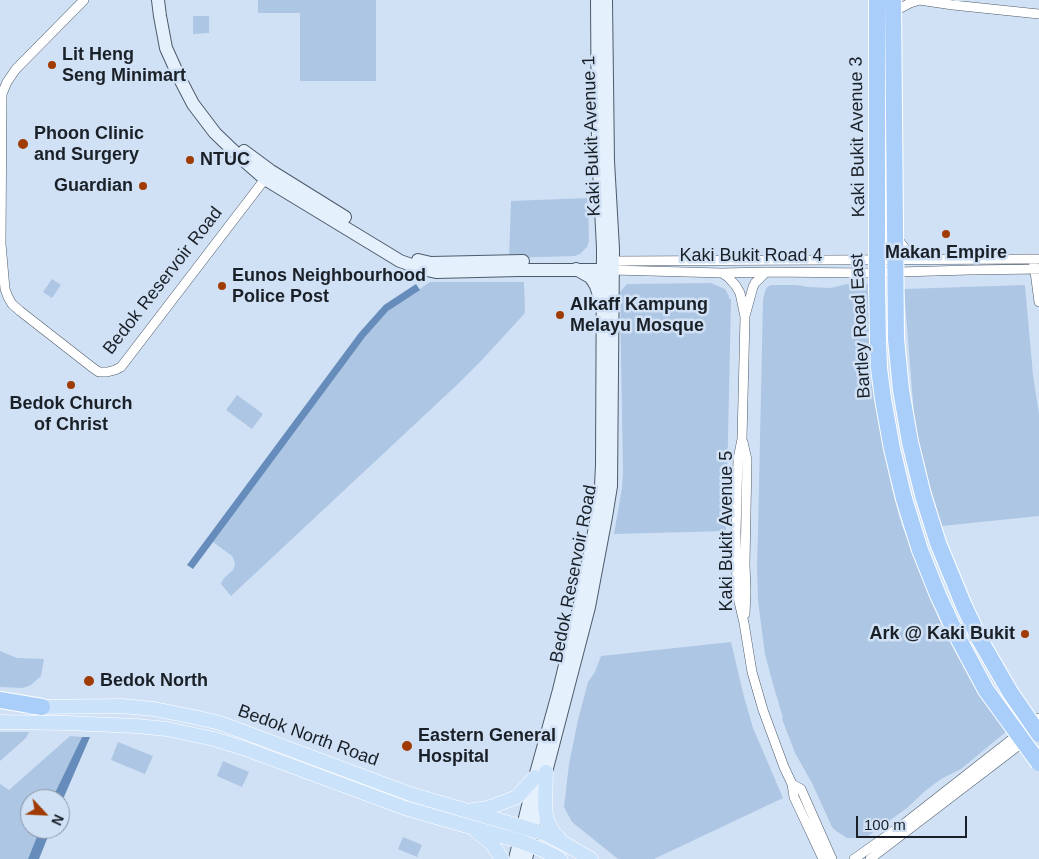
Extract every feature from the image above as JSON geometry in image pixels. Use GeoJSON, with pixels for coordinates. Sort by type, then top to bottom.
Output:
{"type":"FeatureCollection","features":[{"type":"Feature","properties":{"kind":"highway","name":"Bartley Road East"},"geometry":{"type":"LineString","coordinates":[[875,0],[878,343],[883,399],[892,449],[904,499],[920,550],[953,628],[986,690],[1039,763]]}},
{"type":"Feature","properties":{"kind":"highway","name":"Bartley Road East"},"geometry":{"type":"LineString","coordinates":[[891,5],[896,339],[901,390],[910,442],[923,495],[938,543],[964,606],[980,640],[1010,692],[1039,734]]}},
{"type":"Feature","properties":{"kind":"highway"},"geometry":{"type":"LineString","coordinates":[[0,700],[42,707]]}},
{"type":"Feature","properties":{"kind":"main road"},"geometry":{"type":"LineString","coordinates":[[158,0],[166,48],[193,104],[215,133],[241,158],[400,261],[436,272],[575,269],[608,265]]}},
{"type":"Feature","properties":{"kind":"main road"},"geometry":{"type":"LineString","coordinates":[[165,0],[174,44],[186,75],[199,100],[221,127],[268,175],[420,261],[431,263],[608,265]]}},
{"type":"Feature","properties":{"kind":"main road","name":"Kaki Bukit Avenue 1"},"geometry":{"type":"LineString","coordinates":[[597,0],[598,150],[608,265]]}},
{"type":"Feature","properties":{"kind":"main road","name":"Kaki Bukit Avenue 1"},"geometry":{"type":"LineString","coordinates":[[606,0],[608,265]]}},
{"type":"Feature","properties":{"kind":"main road","name":"Bedok Reservoir Road"},"geometry":{"type":"LineString","coordinates":[[541,774],[579,608],[597,517],[602,471],[603,308],[608,265]]}},
{"type":"Feature","properties":{"kind":"main road","name":"Bedok Reservoir Road"},"geometry":{"type":"LineString","coordinates":[[515,859],[524,842],[541,774],[589,609],[610,496],[612,461],[608,265]]}},
{"type":"Feature","properties":{"kind":"main road"},"geometry":{"type":"LineString","coordinates":[[575,269],[590,277],[593,281],[603,308]]}},
{"type":"Feature","properties":{"kind":"main road","name":"Bedok North Road"},"geometry":{"type":"LineString","coordinates":[[0,707],[122,706],[194,716],[220,723],[410,794],[546,834],[591,859]]}},
{"type":"Feature","properties":{"kind":"main road","name":"Bedok North Road"},"geometry":{"type":"LineString","coordinates":[[0,722],[111,724],[191,734],[243,748],[405,808],[524,842],[560,859]]}},
{"type":"Feature","properties":{"kind":"main road"},"geometry":{"type":"LineString","coordinates":[[468,810],[488,808],[517,797],[541,774]]}},
{"type":"Feature","properties":{"kind":"main road"},"geometry":{"type":"LineString","coordinates":[[541,774],[547,820],[554,833],[566,844]]}},
{"type":"Feature","properties":{"kind":"main road"},"geometry":{"type":"LineString","coordinates":[[470,826],[492,844],[502,859]]}},
{"type":"Feature","properties":{"kind":"main road","name":"Bedok Reservoir Road"},"geometry":{"type":"LineString","coordinates":[[524,842],[526,859]]}},
{"type":"Feature","properties":{"kind":"street","name":"Bedok Reservoir Road"},"geometry":{"type":"LineString","coordinates":[[84,0],[16,70],[7,82],[2,94],[1,244],[5,289],[12,304],[99,372],[107,372],[121,367],[268,175]]}},
{"type":"Feature","properties":{"kind":"street","name":"Kaki Bukit Avenue 3"},"geometry":{"type":"LineString","coordinates":[[875,0],[876,273]]}},
{"type":"Feature","properties":{"kind":"street"},"geometry":{"type":"LineString","coordinates":[[891,5],[920,0],[1039,14]]}},
{"type":"Feature","properties":{"kind":"street","name":"Kaki Bukit Avenue 3"},"geometry":{"type":"LineString","coordinates":[[891,5],[896,272]]}},
{"type":"Feature","properties":{"kind":"street"},"geometry":{"type":"LineString","coordinates":[[895,234],[902,246],[926,260]]}},
{"type":"Feature","properties":{"kind":"street","name":"Kaki Bukit Road 4"},"geometry":{"type":"LineString","coordinates":[[608,265],[896,259],[1036,259]]}},
{"type":"Feature","properties":{"kind":"street"},"geometry":{"type":"LineString","coordinates":[[1036,259],[1039,302]]}},
{"type":"Feature","properties":{"kind":"street","name":"Kaki Bukit Road 4"},"geometry":{"type":"LineString","coordinates":[[608,265],[722,273],[876,273],[1037,269]]}},
{"type":"Feature","properties":{"kind":"street"},"geometry":{"type":"LineString","coordinates":[[745,317],[753,287],[766,272]]}},
{"type":"Feature","properties":{"kind":"street"},"geometry":{"type":"LineString","coordinates":[[722,273],[728,277],[740,293],[745,317]]}},
{"type":"Feature","properties":{"kind":"street","name":"Kaki Bukit Avenue 5"},"geometry":{"type":"LineString","coordinates":[[745,317],[742,440],[747,460],[744,623],[752,672],[763,710],[776,748],[792,784],[794,797],[823,859]]}},
{"type":"Feature","properties":{"kind":"street"},"geometry":{"type":"LineString","coordinates":[[854,859],[905,823],[1039,718]]}},
{"type":"Feature","properties":{"kind":"street"},"geometry":{"type":"LineString","coordinates":[[870,859],[1039,728]]}},
{"type":"Feature","properties":{"kind":"street","name":"Kaki Bukit Avenue 5"},"geometry":{"type":"LineString","coordinates":[[792,784],[801,789],[832,859]]}},
{"type":"Feature","properties":{"kind":"shaded area"},"geometry":{"type":"Polygon","coordinates":[[[258,0],[376,0],[376,81],[300,81],[300,13],[258,13],[258,0]]]}},
{"type":"Feature","properties":{"kind":"shaded area"},"geometry":{"type":"Polygon","coordinates":[[[193,16],[209,16],[209,33],[193,34],[193,16]]]}},
{"type":"Feature","properties":{"kind":"shaded area"},"geometry":{"type":"Polygon","coordinates":[[[588,198],[589,241],[587,247],[580,254],[575,256],[509,258],[511,201],[588,198]]]}},
{"type":"Feature","properties":{"kind":"shaded area"},"geometry":{"type":"Polygon","coordinates":[[[52,279],[61,285],[52,298],[43,292],[52,279]]]}},
{"type":"Feature","properties":{"kind":"shaded area"},"geometry":{"type":"Polygon","coordinates":[[[430,282],[524,282],[525,313],[459,383],[231,596],[221,584],[224,578],[233,570],[234,560],[232,556],[213,542],[365,337],[388,311],[430,282]]]}},
{"type":"Feature","properties":{"kind":"shaded area"},"geometry":{"type":"Polygon","coordinates":[[[711,283],[725,289],[729,299],[731,299],[726,531],[614,534],[623,473],[620,292],[627,284],[711,283]]]}},
{"type":"Feature","properties":{"kind":"shaded area"},"geometry":{"type":"Polygon","coordinates":[[[872,283],[879,422],[892,489],[902,526],[949,640],[960,654],[1007,731],[961,769],[941,779],[907,808],[868,836],[847,838],[832,827],[812,783],[795,753],[782,719],[765,654],[758,601],[757,564],[763,300],[767,287],[771,285],[831,288],[847,284],[861,286],[872,283]]]}},
{"type":"Feature","properties":{"kind":"shaded area"},"geometry":{"type":"Polygon","coordinates":[[[416,284],[420,290],[388,311],[365,337],[193,569],[187,565],[359,333],[384,305],[416,284]]]}},
{"type":"Feature","properties":{"kind":"shaded area"},"geometry":{"type":"Polygon","coordinates":[[[1025,285],[1033,375],[1039,414],[1039,516],[942,526],[916,440],[904,289],[1025,285]]]}},
{"type":"Feature","properties":{"kind":"shaded area"},"geometry":{"type":"Polygon","coordinates":[[[237,395],[263,414],[252,429],[226,410],[237,395]]]}},
{"type":"Feature","properties":{"kind":"shaded area"},"geometry":{"type":"Polygon","coordinates":[[[731,642],[753,728],[783,798],[654,859],[618,859],[572,822],[564,807],[569,764],[578,720],[588,682],[595,672],[601,656],[731,642]]]}},
{"type":"Feature","properties":{"kind":"shaded area"},"geometry":{"type":"Polygon","coordinates":[[[0,651],[17,658],[44,659],[41,676],[31,685],[23,688],[0,687],[0,651]]]}},
{"type":"Feature","properties":{"kind":"shaded area"},"geometry":{"type":"Polygon","coordinates":[[[0,732],[29,732],[26,738],[0,761],[0,732]]]}},
{"type":"Feature","properties":{"kind":"shaded area"},"geometry":{"type":"Polygon","coordinates":[[[70,736],[82,737],[57,789],[20,789],[20,839],[36,839],[28,859],[0,859],[0,784],[9,790],[70,736]]]}},
{"type":"Feature","properties":{"kind":"shaded area"},"geometry":{"type":"Polygon","coordinates":[[[82,737],[90,737],[67,789],[57,789],[82,737]]]}},
{"type":"Feature","properties":{"kind":"shaded area"},"geometry":{"type":"Polygon","coordinates":[[[118,742],[153,756],[145,774],[111,760],[118,742]]]}},
{"type":"Feature","properties":{"kind":"shaded area"},"geometry":{"type":"Polygon","coordinates":[[[223,761],[249,772],[242,787],[217,776],[223,761]]]}},
{"type":"Feature","properties":{"kind":"shaded area"},"geometry":{"type":"Polygon","coordinates":[[[403,837],[422,845],[417,857],[398,849],[403,837]]]}},
{"type":"Feature","properties":{"kind":"shaded area"},"geometry":{"type":"Polygon","coordinates":[[[36,839],[47,839],[39,859],[28,859],[36,839]]]}},
{"type":"Feature","properties":{"kind":"place","name":"Lit Heng Seng Minimart"},"geometry":{"type":"Point","coordinates":[52,65]}},
{"type":"Feature","properties":{"kind":"place","name":"Phoon Clinic and Surgery"},"geometry":{"type":"Point","coordinates":[23,144]}},
{"type":"Feature","properties":{"kind":"place","name":"NTUC"},"geometry":{"type":"Point","coordinates":[190,160]}},
{"type":"Feature","properties":{"kind":"place","name":"Guardian"},"geometry":{"type":"Point","coordinates":[143,186]}},
{"type":"Feature","properties":{"kind":"place","name":"Makan Empire"},"geometry":{"type":"Point","coordinates":[946,234]}},
{"type":"Feature","properties":{"kind":"place","name":"Eunos Neighbourhood Police Post"},"geometry":{"type":"Point","coordinates":[222,286]}},
{"type":"Feature","properties":{"kind":"place","name":"Alkaff Kampung Melayu Mosque"},"geometry":{"type":"Point","coordinates":[560,315]}},
{"type":"Feature","properties":{"kind":"place","name":"Bedok Church of Christ"},"geometry":{"type":"Point","coordinates":[71,385]}},
{"type":"Feature","properties":{"kind":"place","name":"Ark @ Kaki Bukit"},"geometry":{"type":"Point","coordinates":[1025,634]}},
{"type":"Feature","properties":{"kind":"place","name":"Bedok North"},"geometry":{"type":"Point","coordinates":[89,681]}},
{"type":"Feature","properties":{"kind":"place","name":"Eastern General Hospital"},"geometry":{"type":"Point","coordinates":[407,746]}}]}
